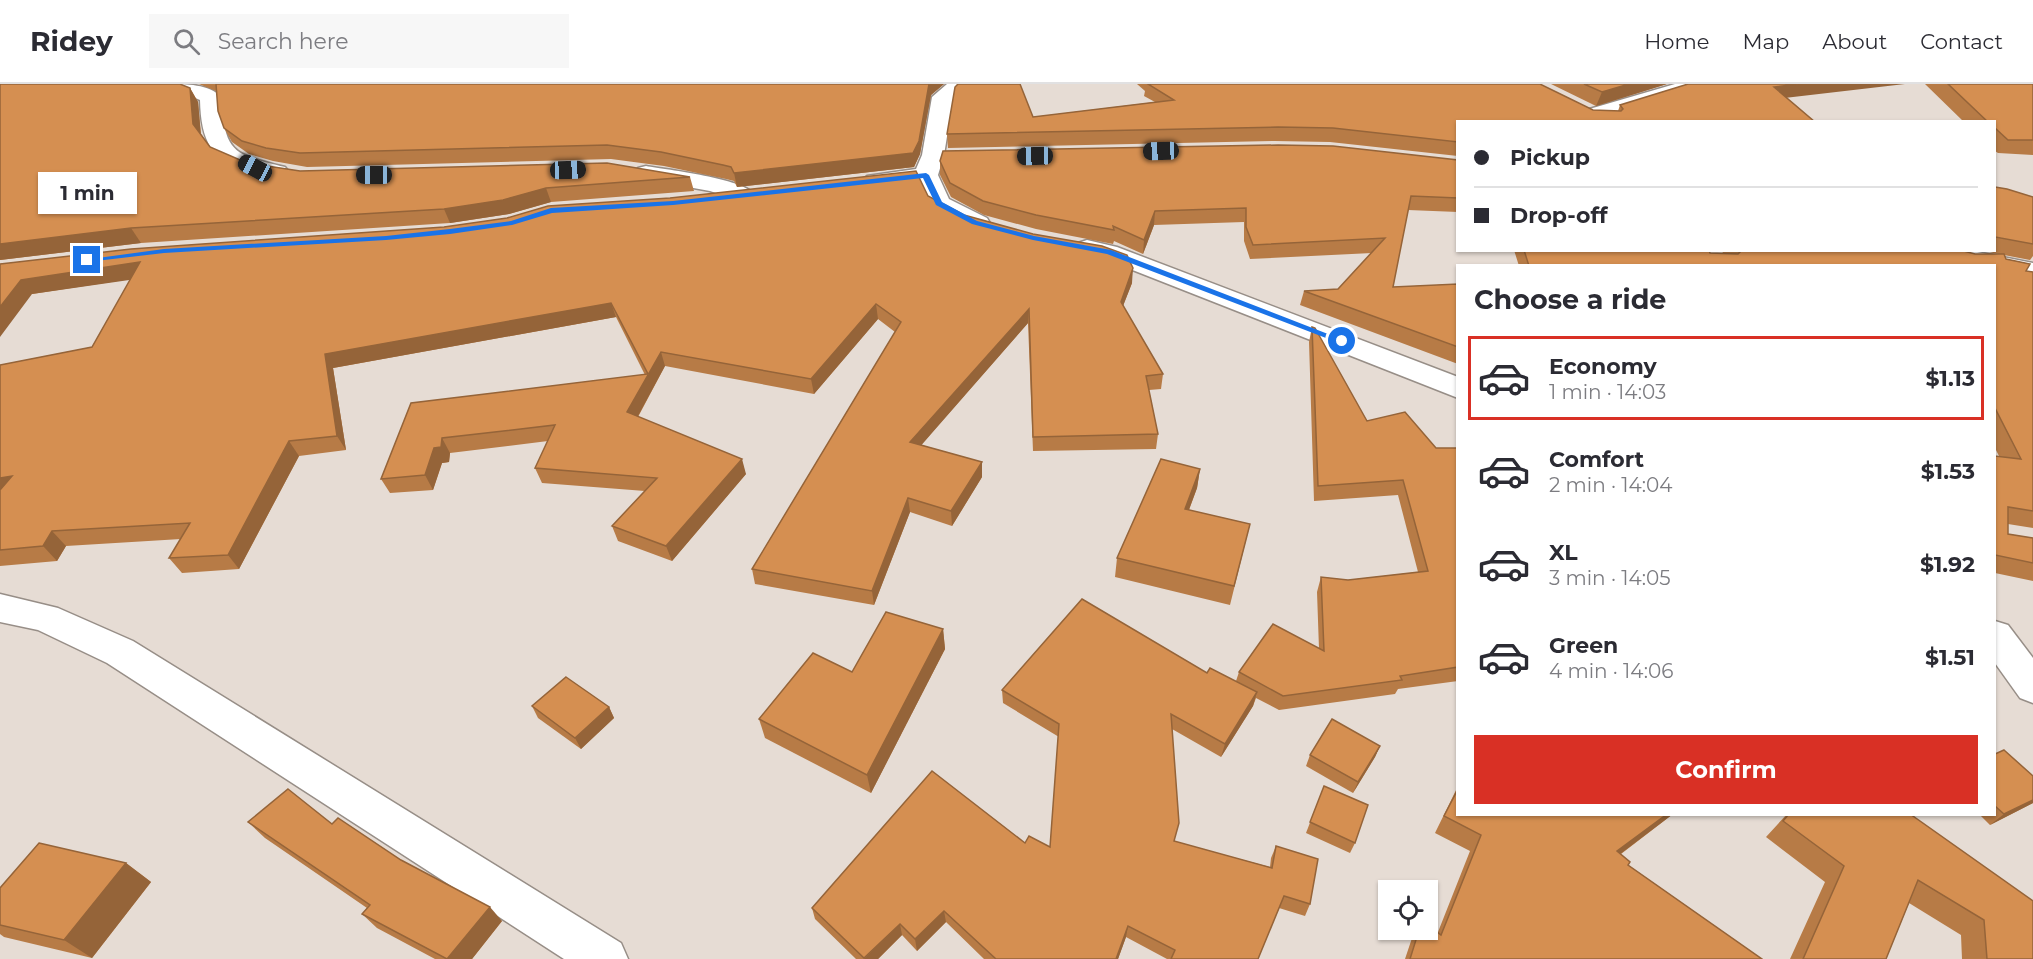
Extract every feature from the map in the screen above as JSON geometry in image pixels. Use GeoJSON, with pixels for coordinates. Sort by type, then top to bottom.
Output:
{"type":"FeatureCollection","features":[{"type":"Feature","properties":{"kind":"street"},"geometry":{"type":"LineString","coordinates":[[179,84],[210,97],[214,136],[228,154],[255,168],[296,174]]}},
{"type":"Feature","properties":{"kind":"street"},"geometry":{"type":"LineString","coordinates":[[960,84],[943,97],[937,162],[939,203],[974,222],[1004,230]]}},
{"type":"Feature","properties":{"kind":"street"},"geometry":{"type":"LineString","coordinates":[[1574,105],[1599,118],[1697,84]]}},
{"type":"Feature","properties":{"kind":"street"},"geometry":{"type":"LineString","coordinates":[[852,184],[937,162]]}},
{"type":"Feature","properties":{"kind":"street"},"geometry":{"type":"LineString","coordinates":[[622,170],[715,185],[754,194],[684,202]]}},
{"type":"Feature","properties":{"kind":"street"},"geometry":{"type":"LineString","coordinates":[[1065,244],[1108,252],[1291,321],[1456,387]]}},
{"type":"Feature","properties":{"kind":"street"},"geometry":{"type":"LineString","coordinates":[[1935,252],[2033,271]]}},
{"type":"Feature","properties":{"kind":"street"},"geometry":{"type":"LineString","coordinates":[[0,608],[45,618],[120,652],[602,958]]}},
{"type":"Feature","properties":{"kind":"street"},"geometry":{"type":"LineString","coordinates":[[1996,636],[2033,687]]}},
{"type":"Feature","properties":{"kind":"building"},"geometry":{"type":"Polygon","coordinates":[[[0,84],[180,84],[190,88],[193,124],[210,147],[247,163],[300,171],[607,163],[690,177],[546,188],[503,200],[444,209],[131,228],[0,244],[0,84]]]}},
{"type":"Feature","properties":{"kind":"building"},"geometry":{"type":"Polygon","coordinates":[[[216,84],[929,84],[919,141],[913,153],[734,173],[731,167],[723,165],[661,152],[607,145],[300,153],[266,148],[242,141],[224,128],[218,111],[216,84]]]}},
{"type":"Feature","properties":{"kind":"building"},"geometry":{"type":"Polygon","coordinates":[[[958,84],[1020,84],[1033,117],[1174,100],[1148,84],[1540,84],[1593,110],[1621,111],[1623,109],[1620,105],[1688,84],[1798,84],[1774,87],[1813,120],[1456,120],[1456,142],[1333,128],[1278,127],[947,134],[955,87],[958,84]]]}},
{"type":"Feature","properties":{"kind":"building"},"geometry":{"type":"Polygon","coordinates":[[[1584,84],[1629,84],[1602,92],[1584,84]]]}},
{"type":"Feature","properties":{"kind":"building"},"geometry":{"type":"Polygon","coordinates":[[[1948,84],[2033,84],[2033,140],[2008,140],[1996,129],[1996,120],[1986,120],[1948,84]]]}},
{"type":"Feature","properties":{"kind":"building"},"geometry":{"type":"Polygon","coordinates":[[[1278,145],[1333,146],[1456,160],[1456,198],[1411,196],[1393,287],[1456,284],[1456,346],[1304,291],[1338,289],[1385,238],[1253,245],[1246,227],[1246,208],[1155,211],[1144,240],[1113,226],[1114,230],[1036,215],[983,201],[950,183],[940,161],[943,151],[1278,145]]]}},
{"type":"Feature","properties":{"kind":"building"},"geometry":{"type":"Polygon","coordinates":[[[916,171],[928,196],[964,215],[1033,234],[1102,246],[1127,255],[1133,268],[1121,302],[1163,374],[1146,376],[1158,434],[1033,437],[1029,309],[910,442],[982,462],[951,511],[908,498],[872,591],[752,569],[901,322],[876,304],[811,379],[661,352],[627,412],[742,459],[666,546],[612,526],[657,478],[535,468],[555,425],[442,438],[441,447],[434,448],[425,475],[381,479],[411,403],[648,374],[611,303],[325,354],[337,436],[289,441],[228,555],[169,558],[190,523],[52,531],[43,546],[0,550],[0,490],[12,476],[0,478],[0,365],[92,347],[140,262],[21,280],[0,307],[0,264],[131,249],[444,227],[507,218],[548,206],[670,198],[916,171]]]}},
{"type":"Feature","properties":{"kind":"building"},"geometry":{"type":"Polygon","coordinates":[[[1996,187],[2033,197],[2033,244],[1996,237],[1996,187]]]}},
{"type":"Feature","properties":{"kind":"building"},"geometry":{"type":"Polygon","coordinates":[[[1525,252],[1738,254],[1740,252],[1968,252],[2004,254],[2006,259],[2030,264],[2026,271],[2033,272],[2033,511],[2008,507],[2008,534],[2033,538],[2033,563],[1996,555],[1996,456],[2021,459],[1996,410],[1996,264],[1528,264],[1525,252]]]}},
{"type":"Feature","properties":{"kind":"building"},"geometry":{"type":"Polygon","coordinates":[[[1312,327],[1315,328],[1367,421],[1405,412],[1436,448],[1456,448],[1456,667],[1400,676],[1402,680],[1283,696],[1239,672],[1273,624],[1324,651],[1321,577],[1348,580],[1428,571],[1403,480],[1318,486],[1312,327]]]}},
{"type":"Feature","properties":{"kind":"building"},"geometry":{"type":"Polygon","coordinates":[[[1161,459],[1200,469],[1185,509],[1250,524],[1234,586],[1117,558],[1161,459]]]}},
{"type":"Feature","properties":{"kind":"building"},"geometry":{"type":"Polygon","coordinates":[[[1082,599],[1207,673],[1210,668],[1257,692],[1225,744],[1171,714],[1179,823],[1174,841],[1272,868],[1276,846],[1318,859],[1310,904],[1284,896],[1258,959],[1171,959],[1175,950],[1128,926],[1116,959],[996,959],[944,911],[915,939],[900,924],[864,958],[812,908],[932,771],[1025,843],[1029,836],[1050,847],[1059,724],[1002,690],[1082,599]]]}},
{"type":"Feature","properties":{"kind":"building"},"geometry":{"type":"Polygon","coordinates":[[[886,612],[943,629],[867,775],[759,719],[813,653],[852,672],[886,612]]]}},
{"type":"Feature","properties":{"kind":"building"},"geometry":{"type":"Polygon","coordinates":[[[566,677],[609,707],[575,738],[532,706],[566,677]]]}},
{"type":"Feature","properties":{"kind":"building"},"geometry":{"type":"Polygon","coordinates":[[[1332,719],[1380,746],[1358,782],[1310,755],[1332,719]]]}},
{"type":"Feature","properties":{"kind":"building"},"geometry":{"type":"Polygon","coordinates":[[[2004,750],[2033,776],[2033,800],[2004,814],[1996,807],[1996,754],[2004,750]]]}},
{"type":"Feature","properties":{"kind":"building"},"geometry":{"type":"Polygon","coordinates":[[[1324,786],[1368,805],[1355,843],[1310,822],[1324,786]]]}},
{"type":"Feature","properties":{"kind":"building"},"geometry":{"type":"Polygon","coordinates":[[[288,789],[332,824],[338,818],[401,860],[490,907],[447,959],[362,914],[370,905],[248,822],[288,789]]]}},
{"type":"Feature","properties":{"kind":"building"},"geometry":{"type":"Polygon","coordinates":[[[1456,793],[1456,816],[1664,816],[1617,851],[1630,862],[1628,865],[1762,959],[1410,959],[1416,940],[1438,940],[1438,933],[1441,935],[1481,835],[1444,816],[1456,793]]]}},
{"type":"Feature","properties":{"kind":"building"},"geometry":{"type":"Polygon","coordinates":[[[1787,816],[1913,816],[2033,901],[2033,959],[1987,959],[1984,920],[1918,880],[1886,959],[1803,959],[1844,866],[1783,821],[1787,816]]]}},
{"type":"Feature","properties":{"kind":"building"},"geometry":{"type":"Polygon","coordinates":[[[39,843],[126,863],[64,940],[0,925],[0,888],[39,843]]]}},
{"type":"Feature","properties":{"kind":"route"},"geometry":{"type":"LineString","coordinates":[[87,260],[164,251],[450,232],[512,223],[551,211],[673,203],[926,175],[939,203],[974,222],[1033,238],[1108,252],[1342,341]]}}]}
